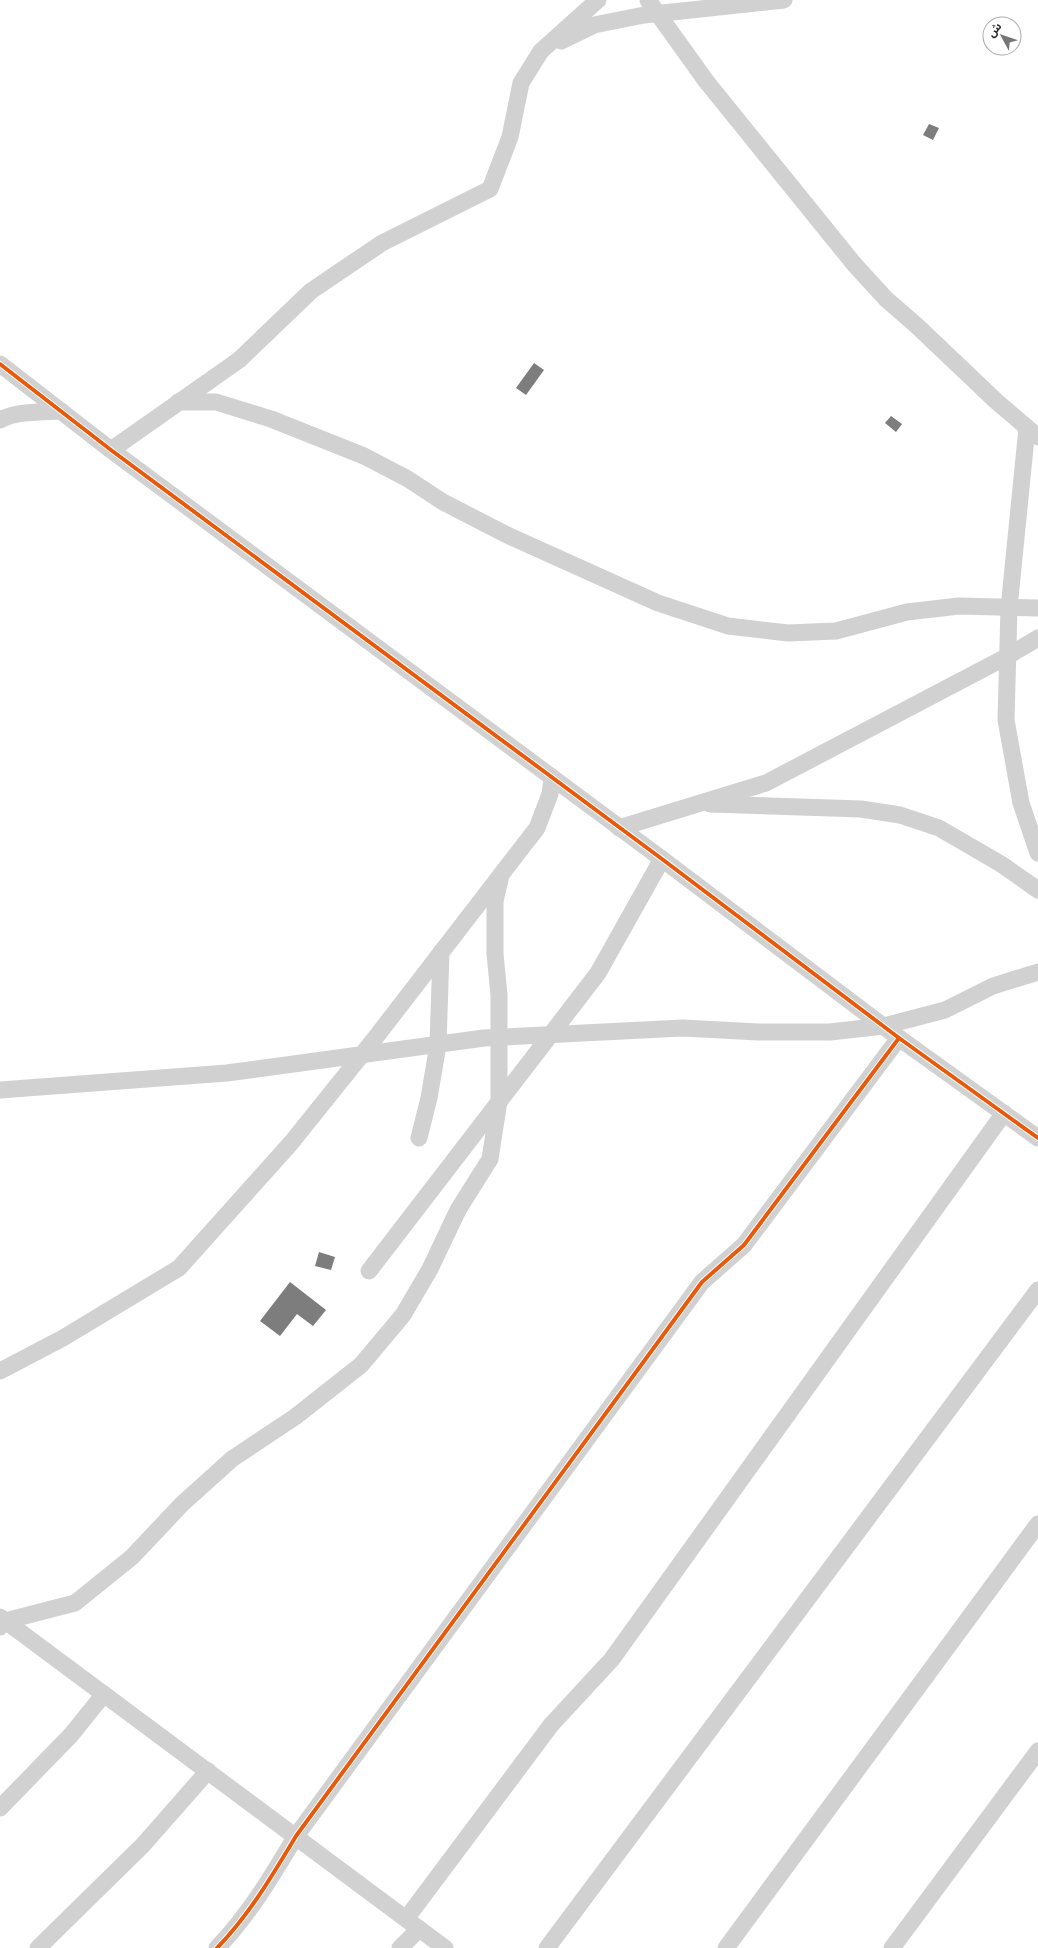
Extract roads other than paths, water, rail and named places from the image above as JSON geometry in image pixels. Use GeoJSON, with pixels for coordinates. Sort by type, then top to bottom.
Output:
{"type":"FeatureCollection","features":[{"type":"Feature","properties":{"kind":"street"},"geometry":{"type":"LineString","coordinates":[[111,450],[238,360],[311,291],[382,243],[490,189],[510,137],[521,83],[541,51],[598,0]]}},
{"type":"Feature","properties":{"kind":"street"},"geometry":{"type":"LineString","coordinates":[[541,51],[594,25],[653,7],[784,0]]}},
{"type":"Feature","properties":{"kind":"street"},"geometry":{"type":"LineString","coordinates":[[653,7],[706,81],[854,264],[886,299],[1032,432],[1009,608],[1006,720],[1021,803],[1038,853]]}},
{"type":"Feature","properties":{"kind":"street"},"geometry":{"type":"LineString","coordinates":[[0,364],[111,450],[552,779],[662,859],[899,1038],[1038,1138]]}},
{"type":"Feature","properties":{"kind":"street"},"geometry":{"type":"LineString","coordinates":[[178,402],[216,402],[271,419],[364,456],[408,479],[443,502],[507,535],[658,603],[728,626],[788,633],[836,631],[914,611],[959,606],[1038,608]]}},
{"type":"Feature","properties":{"kind":"street"},"geometry":{"type":"LineString","coordinates":[[0,420],[5,417],[61,411]]}},
{"type":"Feature","properties":{"kind":"street"},"geometry":{"type":"LineString","coordinates":[[619,828],[766,783],[1008,656],[1038,638]]}},
{"type":"Feature","properties":{"kind":"street"},"geometry":{"type":"LineString","coordinates":[[0,1371],[63,1338],[179,1268],[291,1143],[360,1055],[376,1037],[537,828],[550,794],[552,779]]}},
{"type":"Feature","properties":{"kind":"street"},"geometry":{"type":"LineString","coordinates":[[696,804],[861,809],[900,815],[939,828],[1001,864],[1038,890]]}},
{"type":"Feature","properties":{"kind":"street"},"geometry":{"type":"LineString","coordinates":[[370,1271],[598,973],[662,859]]}},
{"type":"Feature","properties":{"kind":"street"},"geometry":{"type":"LineString","coordinates":[[2,1622],[75,1603],[132,1557],[182,1504],[232,1459],[295,1417],[362,1365],[403,1315],[430,1269],[458,1210],[490,1159],[499,1101],[500,1038],[499,995],[495,954],[495,901],[501,875]]}},
{"type":"Feature","properties":{"kind":"street"},"geometry":{"type":"LineString","coordinates":[[419,1138],[429,1098],[438,1044],[441,952]]}},
{"type":"Feature","properties":{"kind":"street"},"geometry":{"type":"LineString","coordinates":[[0,1090],[227,1073],[438,1044],[500,1038],[683,1028],[758,1032],[830,1032],[884,1026],[945,1010],[993,986],[1038,972]]}},
{"type":"Feature","properties":{"kind":"street"},"geometry":{"type":"LineString","coordinates":[[217,1948],[246,1915],[265,1888],[296,1836],[702,1282],[744,1245],[899,1038]]}},
{"type":"Feature","properties":{"kind":"street"},"geometry":{"type":"LineString","coordinates":[[400,1948],[413,1924],[551,1725],[612,1659],[1004,1113]]}},
{"type":"Feature","properties":{"kind":"street"},"geometry":{"type":"LineString","coordinates":[[547,1948],[1038,1290]]}},
{"type":"Feature","properties":{"kind":"street"},"geometry":{"type":"LineString","coordinates":[[726,1948],[1038,1524]]}},
{"type":"Feature","properties":{"kind":"street"},"geometry":{"type":"LineString","coordinates":[[2,1622],[104,1694],[445,1948]]}},
{"type":"Feature","properties":{"kind":"street"},"geometry":{"type":"LineString","coordinates":[[0,1808],[71,1735],[104,1694]]}},
{"type":"Feature","properties":{"kind":"street"},"geometry":{"type":"LineString","coordinates":[[892,1948],[1038,1751]]}},
{"type":"Feature","properties":{"kind":"street"},"geometry":{"type":"LineString","coordinates":[[38,1948],[143,1845],[208,1771]]}}]}
